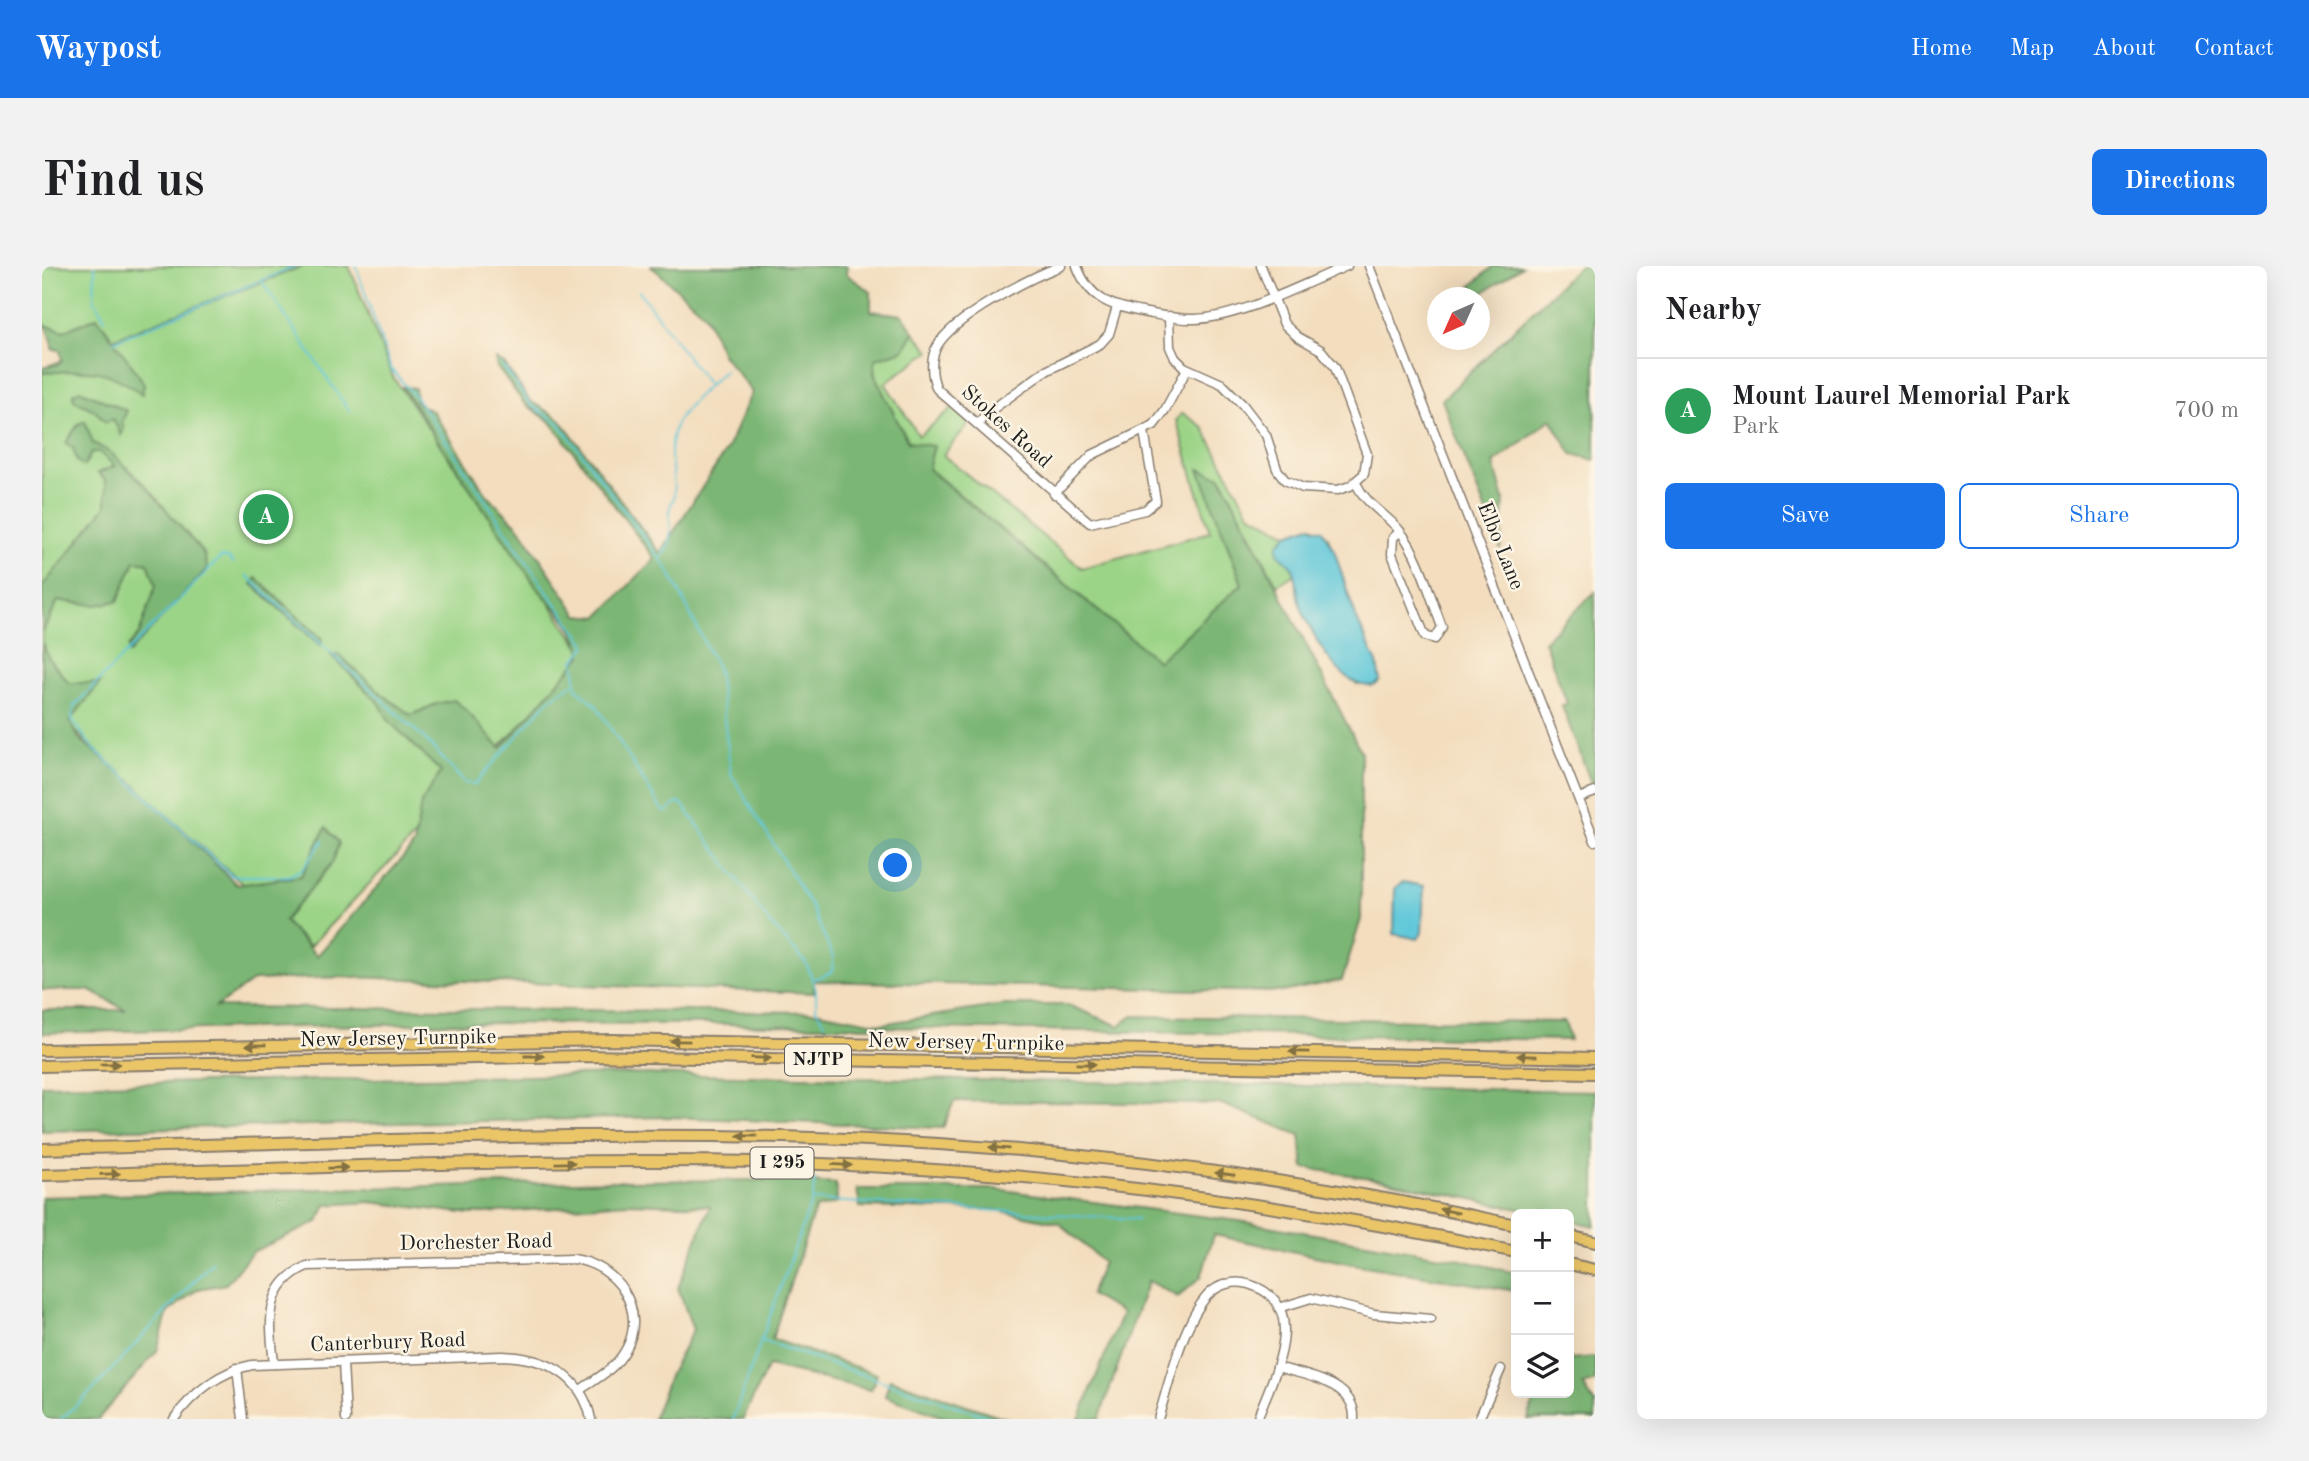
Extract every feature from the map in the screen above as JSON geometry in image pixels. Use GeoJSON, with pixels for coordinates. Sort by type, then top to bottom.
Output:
{"type":"FeatureCollection","features":[{"type":"Feature","properties":{"kind":"highway","name":"New Jersey Turnpike"},"geometry":{"type":"LineString","coordinates":[[42,1050],[621,1040],[1595,1058]]}},
{"type":"Feature","properties":{"kind":"highway","name":"New Jersey Turnpike"},"geometry":{"type":"LineString","coordinates":[[42,1066],[599,1056],[1595,1073]]}},
{"type":"Feature","properties":{"kind":"highway","name":"I 295"},"geometry":{"type":"LineString","coordinates":[[42,1149],[608,1136],[866,1140],[1026,1151],[1191,1169],[1364,1195],[1511,1224]]}},
{"type":"Feature","properties":{"kind":"highway","name":"I 295"},"geometry":{"type":"LineString","coordinates":[[42,1175],[628,1162],[878,1167],[1034,1178],[1206,1198],[1340,1218],[1511,1251]]}},
{"type":"Feature","properties":{"kind":"highway"},"geometry":{"type":"LineString","coordinates":[[1574,1237],[1595,1242]]}},
{"type":"Feature","properties":{"kind":"highway"},"geometry":{"type":"LineString","coordinates":[[1574,1265],[1595,1270]]}},
{"type":"Feature","properties":{"kind":"street","name":"Stokes Road"},"geometry":{"type":"LineString","coordinates":[[1061,266],[1013,286],[953,329],[937,346],[932,367],[937,389],[1090,523],[1102,522],[1154,505],[1157,497],[1144,450],[1144,431]]}},
{"type":"Feature","properties":{"kind":"street"},"geometry":{"type":"LineString","coordinates":[[1077,266],[1091,292],[1117,307],[1168,316],[1213,317],[1347,266]]}},
{"type":"Feature","properties":{"kind":"street"},"geometry":{"type":"LineString","coordinates":[[1168,316],[1172,352],[1187,369],[1222,384],[1243,405],[1266,435],[1277,469],[1290,484],[1331,490],[1356,483],[1366,468],[1366,447],[1335,367],[1321,350],[1288,328],[1278,314],[1261,266]]}},
{"type":"Feature","properties":{"kind":"street","name":"Elbo Lane"},"geometry":{"type":"LineString","coordinates":[[1370,266],[1595,841]]}},
{"type":"Feature","properties":{"kind":"street"},"geometry":{"type":"LineString","coordinates":[[978,424],[986,414],[1044,372],[1100,344],[1109,334],[1117,307]]}},
{"type":"Feature","properties":{"kind":"street"},"geometry":{"type":"LineString","coordinates":[[1054,494],[1092,455],[1144,431],[1162,415],[1187,369]]}},
{"type":"Feature","properties":{"kind":"street"},"geometry":{"type":"LineString","coordinates":[[1356,483],[1368,503],[1400,531],[1409,545],[1442,627],[1435,639],[1425,636],[1392,554],[1393,538],[1400,531]]}},
{"type":"Feature","properties":{"kind":"street"},"geometry":{"type":"LineString","coordinates":[[1579,798],[1595,792]]}},
{"type":"Feature","properties":{"kind":"street","name":"Dorchester Road"},"geometry":{"type":"LineString","coordinates":[[274,1364],[273,1302],[288,1277],[307,1266],[573,1259],[595,1264],[614,1277],[627,1296],[634,1318],[630,1340],[620,1359],[580,1390]]}},
{"type":"Feature","properties":{"kind":"street"},"geometry":{"type":"LineString","coordinates":[[1158,1419],[1193,1319],[1213,1291],[1227,1283],[1249,1284],[1268,1295],[1279,1308],[1285,1326],[1278,1367],[1257,1419]]}},
{"type":"Feature","properties":{"kind":"street"},"geometry":{"type":"LineString","coordinates":[[1279,1308],[1311,1298],[1374,1314],[1431,1319]]}},
{"type":"Feature","properties":{"kind":"street","name":"Canterbury Road"},"geometry":{"type":"LineString","coordinates":[[174,1419],[194,1396],[237,1368],[274,1364],[522,1357],[559,1369],[580,1390],[592,1419]]}},
{"type":"Feature","properties":{"kind":"street"},"geometry":{"type":"LineString","coordinates":[[343,1362],[346,1419]]}},
{"type":"Feature","properties":{"kind":"street"},"geometry":{"type":"LineString","coordinates":[[1278,1367],[1338,1389],[1351,1401],[1354,1419]]}},
{"type":"Feature","properties":{"kind":"street"},"geometry":{"type":"LineString","coordinates":[[237,1368],[243,1419]]}},
{"type":"Feature","properties":{"kind":"street"},"geometry":{"type":"LineString","coordinates":[[1479,1419],[1501,1369]]}},
{"type":"Feature","properties":{"kind":"green space"},"geometry":{"type":"Polygon","coordinates":[[[42,266],[297,266],[113,339],[97,317],[64,331],[45,325],[42,320],[42,266]]]}},
{"type":"Feature","properties":{"kind":"green space"},"geometry":{"type":"Polygon","coordinates":[[[303,266],[349,266],[393,377],[586,656],[310,946],[61,718],[42,682],[42,368],[303,266]]]}},
{"type":"Feature","properties":{"kind":"green space"},"geometry":{"type":"Polygon","coordinates":[[[651,266],[847,266],[846,274],[871,292],[871,311],[903,315],[914,332],[904,350],[875,359],[874,374],[908,442],[934,446],[928,469],[1158,661],[1242,584],[1199,469],[1221,477],[1361,752],[1361,919],[1342,980],[1282,992],[813,981],[815,993],[348,977],[254,980],[216,1007],[819,1012],[881,1024],[1003,1005],[1068,1005],[1119,1026],[1132,1016],[1565,1022],[1570,1040],[721,1024],[451,1023],[42,1033],[42,1010],[126,1010],[89,990],[42,990],[42,642],[49,659],[69,683],[100,683],[70,721],[79,738],[137,787],[237,885],[301,876],[326,827],[339,843],[333,862],[284,921],[317,956],[414,845],[421,803],[441,772],[389,721],[380,704],[331,655],[338,654],[382,694],[411,715],[436,704],[454,700],[501,748],[582,655],[570,627],[537,588],[402,387],[415,388],[416,402],[433,412],[487,495],[519,527],[578,615],[598,617],[655,559],[551,422],[525,404],[497,367],[496,359],[504,364],[530,401],[560,419],[660,553],[727,449],[752,392],[722,354],[705,314],[651,266]]]}},
{"type":"Feature","properties":{"kind":"green space"},"geometry":{"type":"Polygon","coordinates":[[[1493,266],[1522,266],[1490,288],[1471,287],[1493,266]]]}},
{"type":"Feature","properties":{"kind":"green space"},"geometry":{"type":"Polygon","coordinates":[[[1579,266],[1595,266],[1595,460],[1572,454],[1551,419],[1494,463],[1504,500],[1501,550],[1442,400],[1579,266]]]}},
{"type":"Feature","properties":{"kind":"green space"},"geometry":{"type":"Polygon","coordinates":[[[97,317],[140,377],[144,385],[142,394],[105,374],[84,371],[42,373],[42,367],[58,365],[62,361],[60,350],[52,349],[52,341],[45,325],[64,331],[97,317]]]}},
{"type":"Feature","properties":{"kind":"green space"},"geometry":{"type":"Polygon","coordinates":[[[914,332],[930,351],[885,383],[919,436],[955,406],[972,420],[943,455],[1082,568],[1210,532],[1176,420],[1182,413],[1203,427],[1249,513],[1288,534],[1313,526],[1328,537],[1379,682],[1357,685],[1320,646],[1295,574],[1277,585],[1221,477],[1200,470],[1242,584],[1158,661],[928,468],[894,416],[876,372],[875,359],[903,350],[914,332]]]}},
{"type":"Feature","properties":{"kind":"green space"},"geometry":{"type":"Polygon","coordinates":[[[80,390],[127,411],[122,421],[124,429],[121,435],[113,419],[106,422],[94,410],[74,400],[73,393],[80,390]]]}},
{"type":"Feature","properties":{"kind":"green space"},"geometry":{"type":"Polygon","coordinates":[[[85,421],[93,443],[110,452],[147,487],[204,554],[207,569],[129,653],[128,647],[139,634],[156,585],[148,563],[135,561],[118,601],[97,605],[58,601],[42,634],[42,587],[106,506],[106,481],[98,473],[115,466],[99,452],[92,452],[84,466],[77,461],[73,448],[66,443],[78,424],[85,421]]]}},
{"type":"Feature","properties":{"kind":"green space"},"geometry":{"type":"Polygon","coordinates":[[[256,578],[322,639],[321,646],[252,584],[256,578]]]}},
{"type":"Feature","properties":{"kind":"green space"},"geometry":{"type":"Polygon","coordinates":[[[1595,592],[1594,791],[1562,706],[1567,703],[1544,641],[1595,592]]]}},
{"type":"Feature","properties":{"kind":"green space"},"geometry":{"type":"Polygon","coordinates":[[[630,1074],[1595,1091],[1595,1226],[1574,1221],[1574,1209],[1519,1209],[1383,1180],[1304,1168],[1300,1135],[1222,1104],[954,1101],[943,1128],[667,1117],[42,1131],[42,1085],[630,1074]]]}},
{"type":"Feature","properties":{"kind":"green space"},"geometry":{"type":"Polygon","coordinates":[[[778,1180],[836,1184],[837,1203],[815,1209],[772,1339],[877,1374],[871,1390],[768,1366],[743,1419],[653,1419],[670,1374],[693,1330],[678,1288],[710,1206],[628,1203],[471,1214],[370,1202],[326,1205],[318,1222],[252,1252],[226,1284],[198,1289],[168,1312],[157,1351],[98,1419],[42,1419],[42,1197],[616,1181],[778,1180]]]}},
{"type":"Feature","properties":{"kind":"green space"},"geometry":{"type":"Polygon","coordinates":[[[857,1189],[994,1189],[1239,1221],[1458,1259],[1511,1272],[1511,1290],[1353,1264],[1214,1235],[1201,1277],[1178,1297],[1148,1281],[1099,1419],[1079,1419],[1122,1313],[1090,1295],[1103,1262],[1059,1223],[996,1210],[860,1207],[857,1189]]]}},
{"type":"Feature","properties":{"kind":"green space"},"geometry":{"type":"Polygon","coordinates":[[[1595,1357],[1595,1381],[1583,1385],[1595,1404],[1595,1419],[1528,1419],[1534,1398],[1574,1398],[1574,1359],[1595,1357]]]}},
{"type":"Feature","properties":{"kind":"green space"},"geometry":{"type":"Polygon","coordinates":[[[890,1379],[1008,1419],[948,1419],[885,1396],[890,1379]]]}},
{"type":"Feature","properties":{"kind":"water"},"geometry":{"type":"Polygon","coordinates":[[[1310,526],[1322,530],[1334,550],[1356,618],[1377,663],[1380,681],[1375,685],[1362,685],[1350,679],[1328,656],[1303,613],[1293,569],[1278,553],[1278,544],[1288,534],[1310,526]]]}},
{"type":"Feature","properties":{"kind":"water"},"geometry":{"type":"Polygon","coordinates":[[[1403,882],[1424,886],[1422,933],[1418,939],[1394,934],[1395,888],[1403,882]]]}},
{"type":"Feature","properties":{"kind":"waterway"},"geometry":{"type":"LineString","coordinates":[[95,266],[94,299],[105,319]]}},
{"type":"Feature","properties":{"kind":"waterway"},"geometry":{"type":"LineString","coordinates":[[114,341],[296,266]]}},
{"type":"Feature","properties":{"kind":"waterway"},"geometry":{"type":"LineString","coordinates":[[356,266],[391,369],[419,401],[543,586],[585,643],[586,647],[574,661],[577,689],[596,705],[662,810],[666,812],[677,803],[682,804],[768,921],[806,963],[816,989],[816,1009],[825,1024]]}},
{"type":"Feature","properties":{"kind":"waterway"},"geometry":{"type":"LineString","coordinates":[[261,280],[350,412]]}},
{"type":"Feature","properties":{"kind":"waterway"},"geometry":{"type":"LineString","coordinates":[[639,291],[708,385]]}},
{"type":"Feature","properties":{"kind":"waterway"},"geometry":{"type":"LineString","coordinates":[[501,364],[532,406],[559,423],[669,571],[718,670],[731,774],[812,908],[833,957],[832,972],[814,979]]}},
{"type":"Feature","properties":{"kind":"waterway"},"geometry":{"type":"LineString","coordinates":[[660,559],[671,533],[670,507],[674,497],[671,444],[675,426],[705,388],[726,369]]}},
{"type":"Feature","properties":{"kind":"waterway"},"geometry":{"type":"LineString","coordinates":[[233,563],[228,558],[221,557],[74,706],[72,719],[91,746],[232,876],[289,876],[302,869],[323,841]]}},
{"type":"Feature","properties":{"kind":"waterway"},"geometry":{"type":"LineString","coordinates":[[246,575],[424,738],[465,783],[475,784],[548,701],[574,683]]}},
{"type":"Feature","properties":{"kind":"waterway"},"geometry":{"type":"LineString","coordinates":[[733,1419],[812,1200],[815,1179]]}},
{"type":"Feature","properties":{"kind":"waterway"},"geometry":{"type":"LineString","coordinates":[[812,1200],[1138,1219]]}},
{"type":"Feature","properties":{"kind":"waterway"},"geometry":{"type":"LineString","coordinates":[[61,1419],[93,1390],[212,1262]]}},
{"type":"Feature","properties":{"kind":"waterway"},"geometry":{"type":"LineString","coordinates":[[760,1340],[995,1419]]}},
{"type":"Feature","properties":{"kind":"place","name":"Mount Laurel Memorial Park"},"geometry":{"type":"Point","coordinates":[266,517]}}]}
